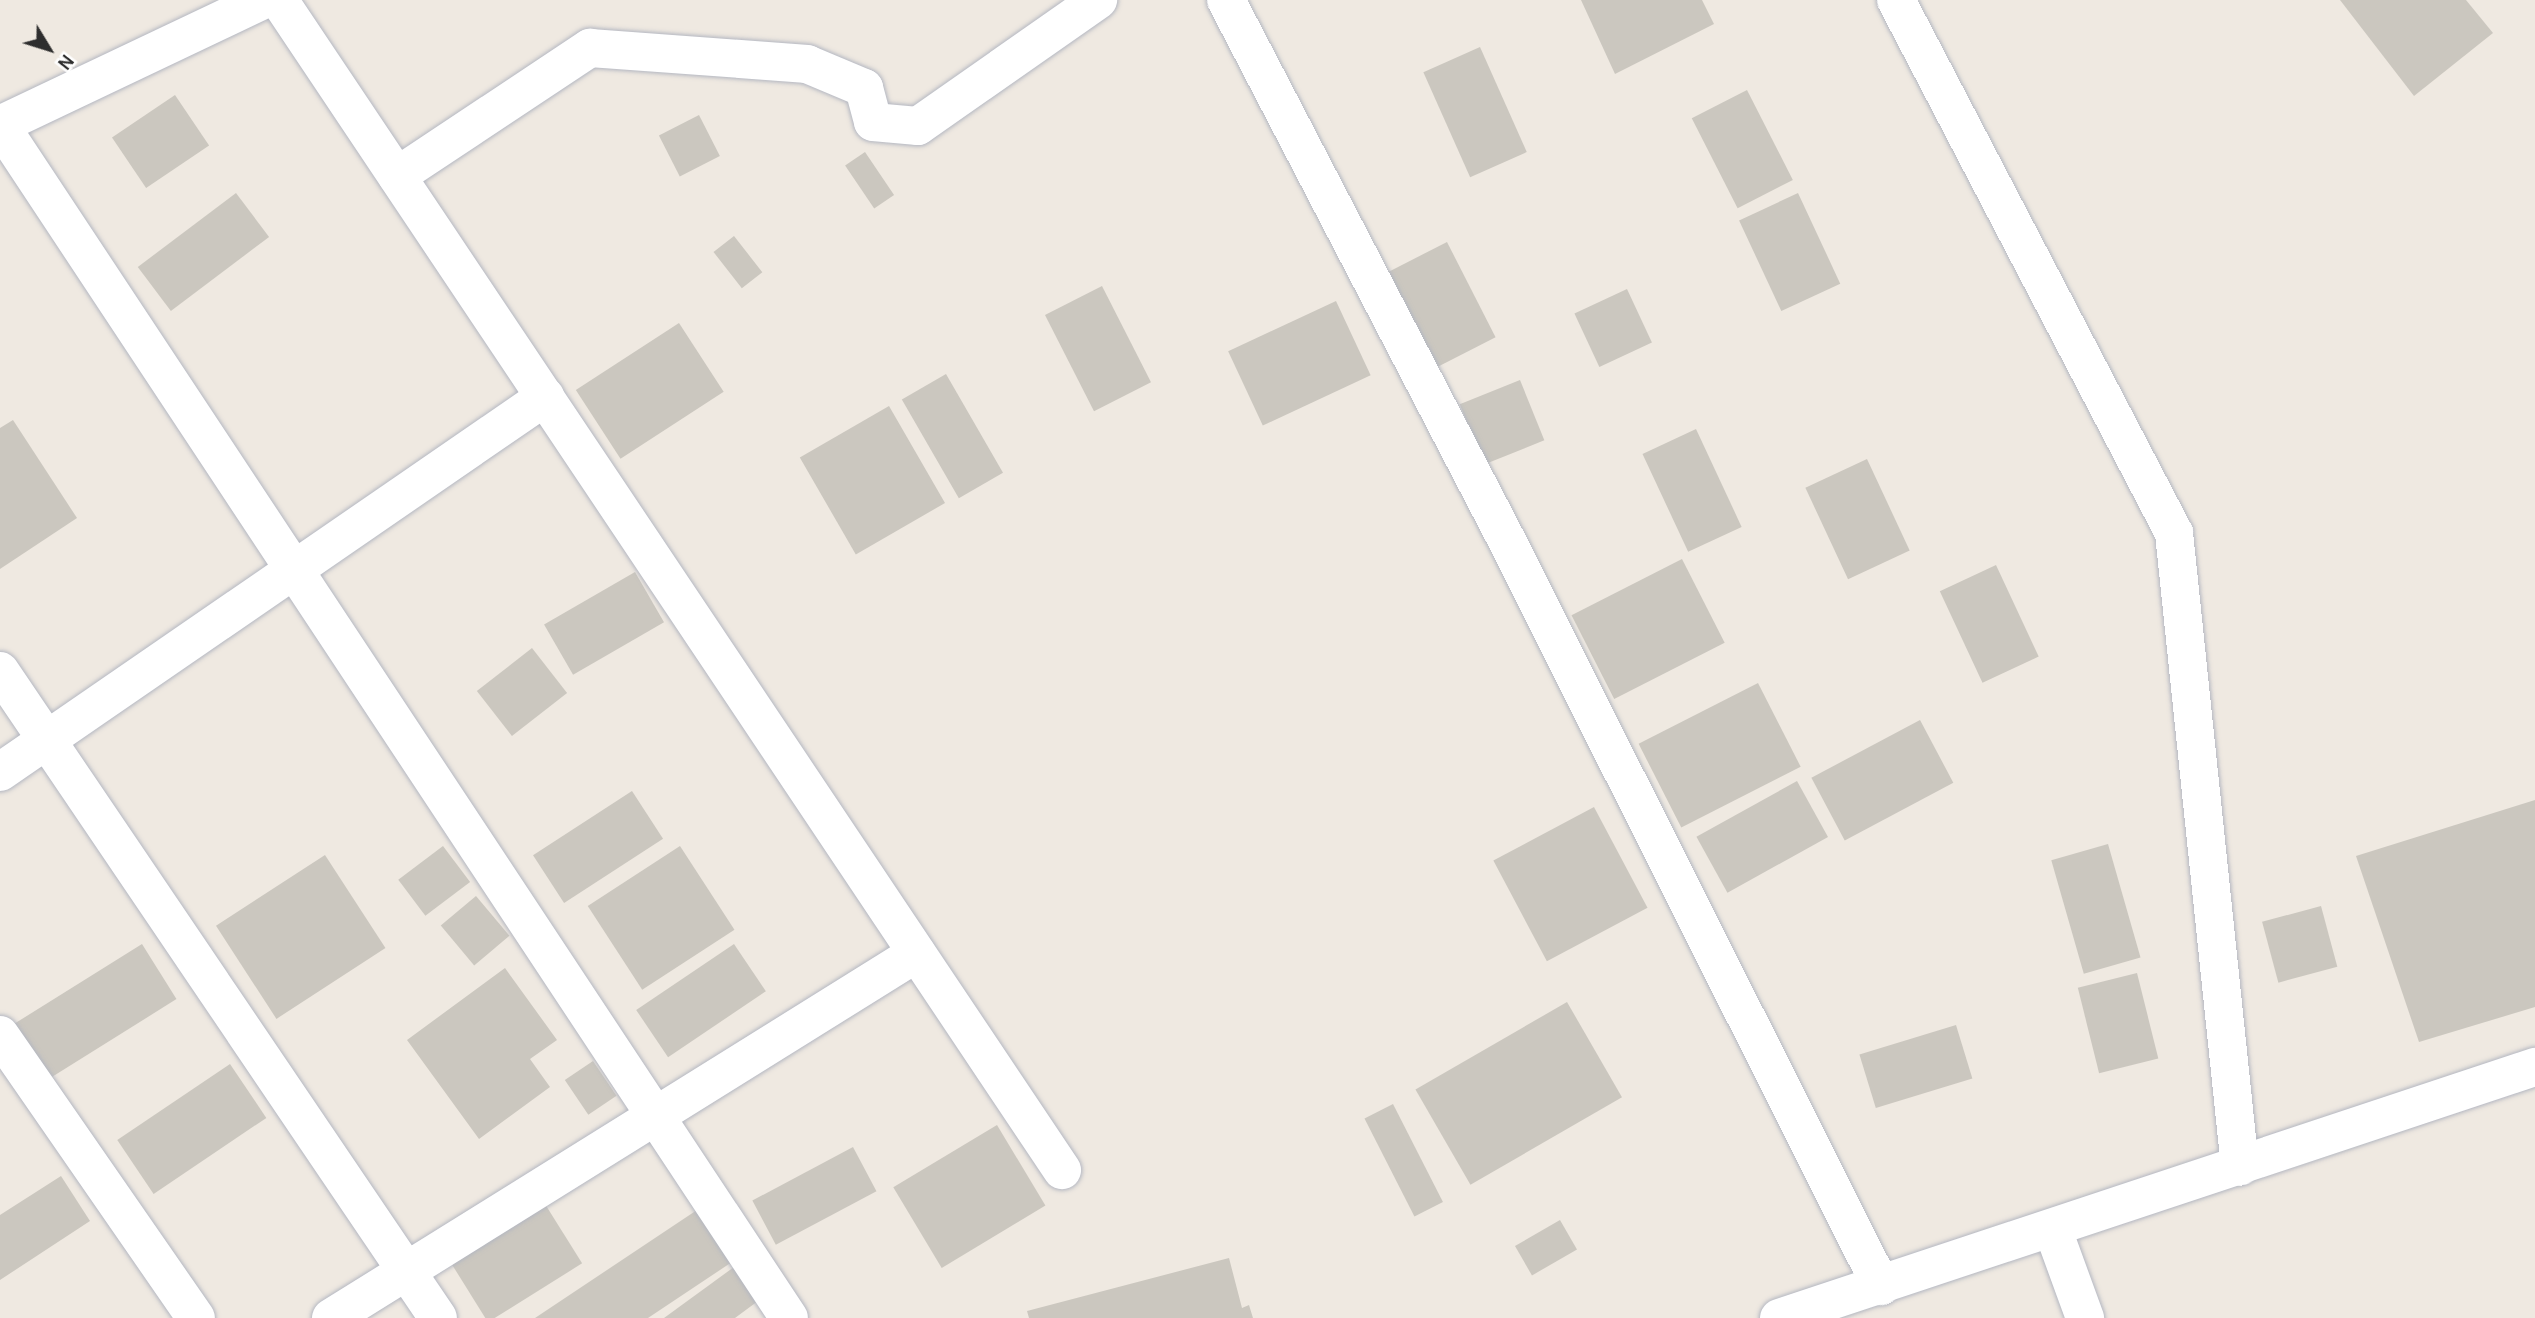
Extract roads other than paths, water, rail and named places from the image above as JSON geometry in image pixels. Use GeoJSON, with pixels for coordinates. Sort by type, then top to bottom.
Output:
{"type":"FeatureCollection","features":[{"type":"Feature","properties":{"kind":"street"},"geometry":{"type":"LineString","coordinates":[[263,0],[0,125],[789,1318]]}},
{"type":"Feature","properties":{"kind":"street"},"geometry":{"type":"LineString","coordinates":[[279,0],[1062,1170]]}},
{"type":"Feature","properties":{"kind":"street"},"geometry":{"type":"LineString","coordinates":[[397,176],[590,48],[807,64],[864,88],[873,122],[918,126],[1098,0]]}},
{"type":"Feature","properties":{"kind":"street"},"geometry":{"type":"LineString","coordinates":[[1226,0],[1502,531],[1881,1286]]}},
{"type":"Feature","properties":{"kind":"street"},"geometry":{"type":"LineString","coordinates":[[1896,0],[2174,533],[2240,1167]]}},
{"type":"Feature","properties":{"kind":"street"},"geometry":{"type":"LineString","coordinates":[[0,772],[545,397]]}},
{"type":"Feature","properties":{"kind":"street"},"geometry":{"type":"LineString","coordinates":[[0,671],[438,1318]]}},
{"type":"Feature","properties":{"kind":"street"},"geometry":{"type":"LineString","coordinates":[[331,1318],[918,953]]}},
{"type":"Feature","properties":{"kind":"street"},"geometry":{"type":"LineString","coordinates":[[0,1035],[196,1318]]}},
{"type":"Feature","properties":{"kind":"street"},"geometry":{"type":"LineString","coordinates":[[1779,1318],[2053,1230],[2535,1067]]}},
{"type":"Feature","properties":{"kind":"street"},"geometry":{"type":"LineString","coordinates":[[2053,1230],[2085,1318]]}}]}
